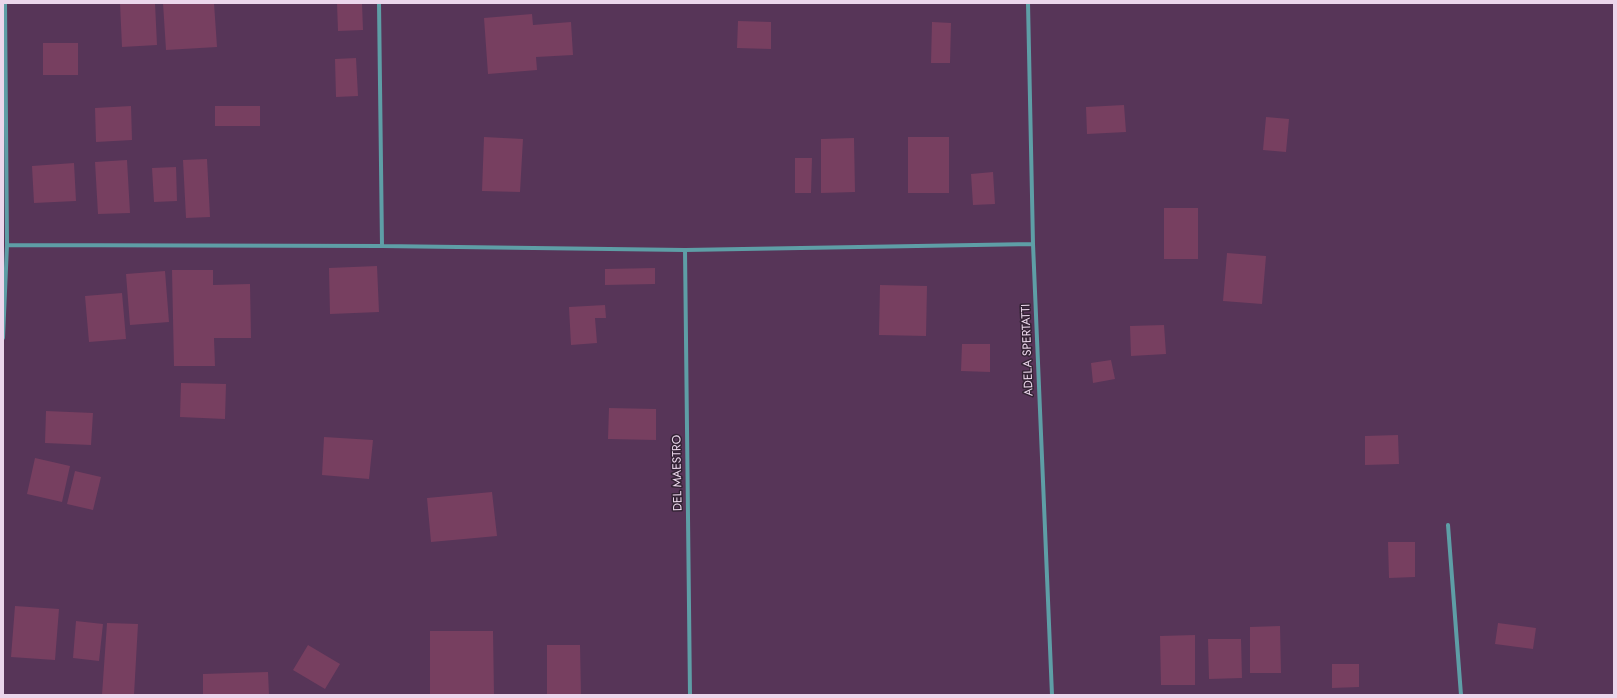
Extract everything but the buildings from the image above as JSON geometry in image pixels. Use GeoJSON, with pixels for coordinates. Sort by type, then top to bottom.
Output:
{"type":"FeatureCollection","features":[{"type":"Feature","properties":{"kind":"street"},"geometry":{"type":"LineString","coordinates":[[3,338],[7,245],[5,3]]}},
{"type":"Feature","properties":{"kind":"street"},"geometry":{"type":"LineString","coordinates":[[379,3],[382,246]]}},
{"type":"Feature","properties":{"kind":"street","name":"ADELA SPERTATTI"},"geometry":{"type":"LineString","coordinates":[[1028,3],[1033,244],[1052,695]]}},
{"type":"Feature","properties":{"kind":"street"},"geometry":{"type":"LineString","coordinates":[[7,245],[382,246],[685,250],[1033,244]]}},
{"type":"Feature","properties":{"kind":"street","name":"DEL MAESTRO"},"geometry":{"type":"LineString","coordinates":[[685,250],[690,695]]}},
{"type":"Feature","properties":{"kind":"street"},"geometry":{"type":"LineString","coordinates":[[1448,525],[1461,695]]}}]}
